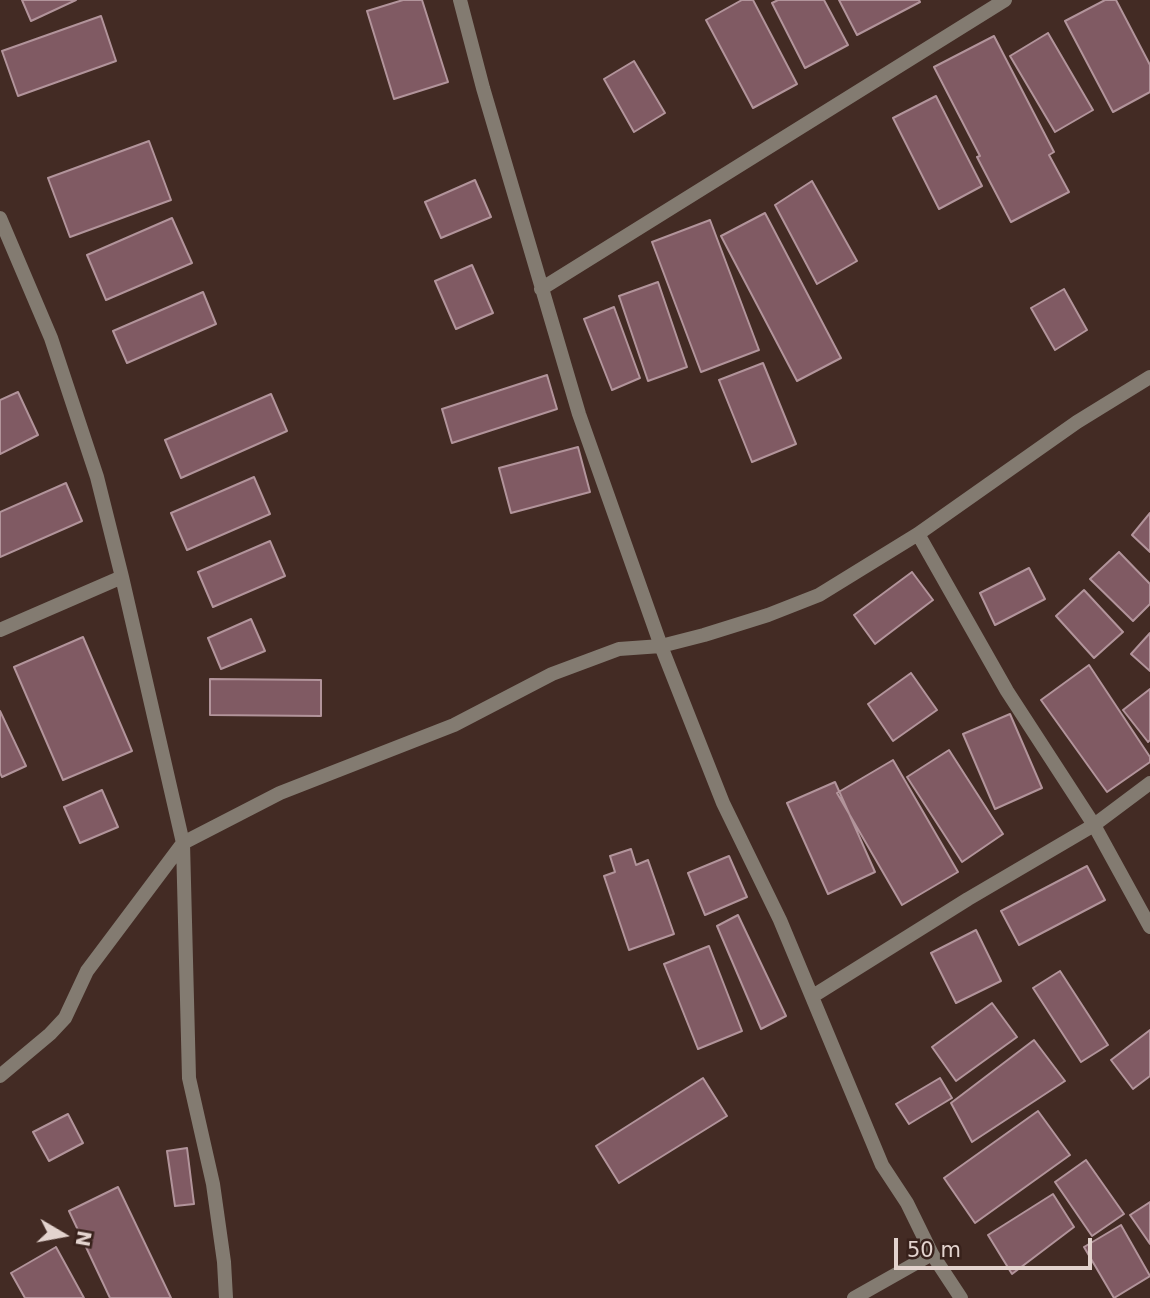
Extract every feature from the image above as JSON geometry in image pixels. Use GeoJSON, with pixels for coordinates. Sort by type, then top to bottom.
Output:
{"type":"FeatureCollection","features":[{"type":"Feature","properties":{"kind":"street"},"geometry":{"type":"LineString","coordinates":[[460,0],[482,88],[579,414],[662,646],[723,803],[780,920],[882,1165],[907,1203],[932,1254],[961,1298]]}},
{"type":"Feature","properties":{"kind":"street"},"geometry":{"type":"LineString","coordinates":[[541,289],[1005,0]]}},
{"type":"Feature","properties":{"kind":"street"},"geometry":{"type":"LineString","coordinates":[[0,218],[51,338],[97,477],[183,843],[189,1078],[213,1184],[226,1298]]}},
{"type":"Feature","properties":{"kind":"street"},"geometry":{"type":"LineString","coordinates":[[0,1076],[65,1018],[87,971],[183,843],[280,793],[454,725],[552,674],[619,649],[662,646],[768,615],[819,595],[918,534],[1077,422],[1150,377]]}},
{"type":"Feature","properties":{"kind":"street"},"geometry":{"type":"LineString","coordinates":[[918,534],[1007,691],[1094,825],[1150,927]]}},
{"type":"Feature","properties":{"kind":"street"},"geometry":{"type":"LineString","coordinates":[[0,631],[122,577]]}},
{"type":"Feature","properties":{"kind":"street"},"geometry":{"type":"LineString","coordinates":[[813,996],[968,899],[1094,825],[1150,783]]}},
{"type":"Feature","properties":{"kind":"street"},"geometry":{"type":"LineString","coordinates":[[854,1298],[932,1254]]}},
{"type":"Feature","properties":{"kind":"building"},"geometry":{"type":"Polygon","coordinates":[[[22,0],[76,0],[31,21],[22,0]]]}},
{"type":"Feature","properties":{"kind":"building"},"geometry":{"type":"Polygon","coordinates":[[[403,0],[422,0],[448,82],[394,99],[367,11],[403,0]]]}},
{"type":"Feature","properties":{"kind":"building"},"geometry":{"type":"Polygon","coordinates":[[[742,0],[753,0],[797,84],[753,108],[706,20],[742,0]]]}},
{"type":"Feature","properties":{"kind":"building"},"geometry":{"type":"Polygon","coordinates":[[[778,0],[824,0],[848,45],[805,68],[772,3],[778,0]]]}},
{"type":"Feature","properties":{"kind":"building"},"geometry":{"type":"Polygon","coordinates":[[[839,0],[919,0],[920,2],[857,35],[839,0]]]}},
{"type":"Feature","properties":{"kind":"building"},"geometry":{"type":"Polygon","coordinates":[[[1105,0],[1116,0],[1150,65],[1150,92],[1113,112],[1065,21],[1105,0]]]}},
{"type":"Feature","properties":{"kind":"building"},"geometry":{"type":"Polygon","coordinates":[[[101,16],[116,61],[18,96],[2,51],[101,16]]]}},
{"type":"Feature","properties":{"kind":"building"},"geometry":{"type":"Polygon","coordinates":[[[1048,33],[1093,110],[1055,132],[1010,56],[1048,33]]]}},
{"type":"Feature","properties":{"kind":"building"},"geometry":{"type":"Polygon","coordinates":[[[994,36],[1054,152],[1049,155],[1069,192],[1011,222],[934,67],[994,36]]]}},
{"type":"Feature","properties":{"kind":"building"},"geometry":{"type":"Polygon","coordinates":[[[634,61],[665,113],[634,132],[604,79],[634,61]]]}},
{"type":"Feature","properties":{"kind":"building"},"geometry":{"type":"Polygon","coordinates":[[[936,96],[982,186],[939,209],[893,118],[936,96]]]}},
{"type":"Feature","properties":{"kind":"building"},"geometry":{"type":"Polygon","coordinates":[[[149,141],[171,200],[70,237],[48,178],[149,141]]]}},
{"type":"Feature","properties":{"kind":"building"},"geometry":{"type":"Polygon","coordinates":[[[475,180],[491,217],[441,238],[425,202],[475,180]]]}},
{"type":"Feature","properties":{"kind":"building"},"geometry":{"type":"Polygon","coordinates":[[[812,181],[857,261],[817,284],[775,205],[812,181]]]}},
{"type":"Feature","properties":{"kind":"building"},"geometry":{"type":"Polygon","coordinates":[[[765,213],[841,358],[797,381],[721,236],[765,213]]]}},
{"type":"Feature","properties":{"kind":"building"},"geometry":{"type":"Polygon","coordinates":[[[172,218],[192,263],[106,300],[87,255],[172,218]]]}},
{"type":"Feature","properties":{"kind":"building"},"geometry":{"type":"Polygon","coordinates":[[[710,220],[759,350],[701,372],[652,242],[710,220]]]}},
{"type":"Feature","properties":{"kind":"building"},"geometry":{"type":"Polygon","coordinates":[[[472,265],[493,313],[456,329],[435,281],[472,265]]]}},
{"type":"Feature","properties":{"kind":"building"},"geometry":{"type":"Polygon","coordinates":[[[658,282],[687,367],[648,381],[619,296],[658,282]]]}},
{"type":"Feature","properties":{"kind":"building"},"geometry":{"type":"Polygon","coordinates":[[[1064,289],[1087,330],[1055,350],[1031,308],[1064,289]]]}},
{"type":"Feature","properties":{"kind":"building"},"geometry":{"type":"Polygon","coordinates":[[[203,292],[216,324],[127,363],[113,331],[203,292]]]}},
{"type":"Feature","properties":{"kind":"building"},"geometry":{"type":"Polygon","coordinates":[[[614,307],[640,378],[612,390],[584,319],[614,307]]]}},
{"type":"Feature","properties":{"kind":"building"},"geometry":{"type":"Polygon","coordinates":[[[763,363],[796,444],[752,462],[719,380],[763,363]]]}},
{"type":"Feature","properties":{"kind":"building"},"geometry":{"type":"Polygon","coordinates":[[[547,375],[557,409],[452,443],[442,409],[547,375]]]}},
{"type":"Feature","properties":{"kind":"building"},"geometry":{"type":"Polygon","coordinates":[[[18,392],[38,435],[0,454],[0,400],[18,392]]]}},
{"type":"Feature","properties":{"kind":"building"},"geometry":{"type":"Polygon","coordinates":[[[271,394],[287,431],[181,478],[165,440],[271,394]]]}},
{"type":"Feature","properties":{"kind":"building"},"geometry":{"type":"Polygon","coordinates":[[[578,447],[590,492],[511,513],[499,468],[578,447]]]}},
{"type":"Feature","properties":{"kind":"building"},"geometry":{"type":"Polygon","coordinates":[[[254,477],[270,514],[187,550],[171,513],[254,477]]]}},
{"type":"Feature","properties":{"kind":"building"},"geometry":{"type":"Polygon","coordinates":[[[66,483],[82,521],[0,557],[0,512],[66,483]]]}},
{"type":"Feature","properties":{"kind":"building"},"geometry":{"type":"Polygon","coordinates":[[[1150,513],[1150,552],[1132,535],[1150,513]]]}},
{"type":"Feature","properties":{"kind":"building"},"geometry":{"type":"Polygon","coordinates":[[[270,541],[285,576],[213,607],[198,572],[270,541]]]}},
{"type":"Feature","properties":{"kind":"building"},"geometry":{"type":"Polygon","coordinates":[[[1119,552],[1150,584],[1150,604],[1133,621],[1090,579],[1119,552]]]}},
{"type":"Feature","properties":{"kind":"building"},"geometry":{"type":"Polygon","coordinates":[[[1029,568],[1045,599],[995,625],[980,593],[1029,568]]]}},
{"type":"Feature","properties":{"kind":"building"},"geometry":{"type":"Polygon","coordinates":[[[912,572],[933,600],[875,644],[854,615],[912,572]]]}},
{"type":"Feature","properties":{"kind":"building"},"geometry":{"type":"Polygon","coordinates":[[[1084,590],[1123,632],[1094,658],[1056,616],[1084,590]]]}},
{"type":"Feature","properties":{"kind":"building"},"geometry":{"type":"Polygon","coordinates":[[[251,619],[265,651],[221,669],[208,638],[251,619]]]}},
{"type":"Feature","properties":{"kind":"building"},"geometry":{"type":"Polygon","coordinates":[[[1150,633],[1150,671],[1131,654],[1150,633]]]}},
{"type":"Feature","properties":{"kind":"building"},"geometry":{"type":"Polygon","coordinates":[[[83,637],[132,751],[63,780],[14,667],[83,637]]]}},
{"type":"Feature","properties":{"kind":"building"},"geometry":{"type":"Polygon","coordinates":[[[1089,665],[1150,757],[1150,762],[1107,792],[1041,700],[1089,665]]]}},
{"type":"Feature","properties":{"kind":"building"},"geometry":{"type":"Polygon","coordinates":[[[911,673],[937,710],[893,741],[868,704],[911,673]]]}},
{"type":"Feature","properties":{"kind":"building"},"geometry":{"type":"Polygon","coordinates":[[[210,679],[321,680],[321,716],[210,715],[210,679]]]}},
{"type":"Feature","properties":{"kind":"building"},"geometry":{"type":"Polygon","coordinates":[[[1150,689],[1150,740],[1148,742],[1123,710],[1150,689]]]}},
{"type":"Feature","properties":{"kind":"building"},"geometry":{"type":"Polygon","coordinates":[[[0,711],[26,766],[2,777],[0,773],[0,711]]]}},
{"type":"Feature","properties":{"kind":"building"},"geometry":{"type":"Polygon","coordinates":[[[1010,714],[1042,788],[995,809],[963,734],[1010,714]]]}},
{"type":"Feature","properties":{"kind":"building"},"geometry":{"type":"Polygon","coordinates":[[[949,750],[1003,834],[962,862],[907,777],[949,750]]]}},
{"type":"Feature","properties":{"kind":"building"},"geometry":{"type":"Polygon","coordinates":[[[893,760],[958,872],[902,905],[837,793],[893,760]]]}},
{"type":"Feature","properties":{"kind":"building"},"geometry":{"type":"Polygon","coordinates":[[[835,782],[875,872],[828,894],[787,803],[835,782]]]}},
{"type":"Feature","properties":{"kind":"building"},"geometry":{"type":"Polygon","coordinates":[[[102,790],[118,827],[80,843],[64,807],[102,790]]]}},
{"type":"Feature","properties":{"kind":"building"},"geometry":{"type":"Polygon","coordinates":[[[631,849],[636,865],[648,860],[674,934],[629,950],[604,876],[615,872],[610,856],[631,849]]]}},
{"type":"Feature","properties":{"kind":"building"},"geometry":{"type":"Polygon","coordinates":[[[729,856],[747,897],[705,915],[688,873],[729,856]]]}},
{"type":"Feature","properties":{"kind":"building"},"geometry":{"type":"Polygon","coordinates":[[[1087,866],[1105,900],[1019,945],[1001,911],[1087,866]]]}},
{"type":"Feature","properties":{"kind":"building"},"geometry":{"type":"Polygon","coordinates":[[[738,915],[786,1016],[761,1029],[717,926],[738,915]]]}},
{"type":"Feature","properties":{"kind":"building"},"geometry":{"type":"Polygon","coordinates":[[[976,930],[1001,981],[956,1003],[931,953],[976,930]]]}},
{"type":"Feature","properties":{"kind":"building"},"geometry":{"type":"Polygon","coordinates":[[[709,946],[742,1031],[698,1049],[664,964],[709,946]]]}},
{"type":"Feature","properties":{"kind":"building"},"geometry":{"type":"Polygon","coordinates":[[[1060,971],[1108,1045],[1081,1062],[1033,988],[1060,971]]]}},
{"type":"Feature","properties":{"kind":"building"},"geometry":{"type":"Polygon","coordinates":[[[992,1003],[1017,1037],[956,1081],[932,1047],[992,1003]]]}},
{"type":"Feature","properties":{"kind":"building"},"geometry":{"type":"Polygon","coordinates":[[[1150,1030],[1150,1076],[1133,1089],[1111,1060],[1150,1030]]]}},
{"type":"Feature","properties":{"kind":"building"},"geometry":{"type":"Polygon","coordinates":[[[1034,1040],[1065,1081],[972,1142],[951,1103],[1034,1040]]]}},
{"type":"Feature","properties":{"kind":"building"},"geometry":{"type":"Polygon","coordinates":[[[703,1078],[727,1116],[619,1183],[596,1146],[703,1078]]]}},
{"type":"Feature","properties":{"kind":"building"},"geometry":{"type":"Polygon","coordinates":[[[940,1078],[952,1098],[909,1124],[896,1104],[940,1078]]]}},
{"type":"Feature","properties":{"kind":"building"},"geometry":{"type":"Polygon","coordinates":[[[1038,1111],[1070,1155],[975,1223],[944,1178],[1038,1111]]]}},
{"type":"Feature","properties":{"kind":"building"},"geometry":{"type":"Polygon","coordinates":[[[68,1114],[83,1143],[49,1161],[33,1132],[68,1114]]]}},
{"type":"Feature","properties":{"kind":"building"},"geometry":{"type":"Polygon","coordinates":[[[187,1148],[194,1204],[175,1206],[167,1151],[187,1148]]]}},
{"type":"Feature","properties":{"kind":"building"},"geometry":{"type":"Polygon","coordinates":[[[1086,1160],[1124,1214],[1092,1236],[1055,1182],[1086,1160]]]}},
{"type":"Feature","properties":{"kind":"building"},"geometry":{"type":"Polygon","coordinates":[[[118,1187],[171,1298],[110,1298],[69,1211],[118,1187]]]}},
{"type":"Feature","properties":{"kind":"building"},"geometry":{"type":"Polygon","coordinates":[[[1053,1194],[1074,1227],[1012,1274],[988,1235],[1053,1194]]]}},
{"type":"Feature","properties":{"kind":"building"},"geometry":{"type":"Polygon","coordinates":[[[1150,1202],[1150,1244],[1130,1215],[1150,1202]]]}},
{"type":"Feature","properties":{"kind":"building"},"geometry":{"type":"Polygon","coordinates":[[[1121,1225],[1150,1276],[1114,1298],[1084,1247],[1121,1225]]]}},
{"type":"Feature","properties":{"kind":"building"},"geometry":{"type":"Polygon","coordinates":[[[56,1247],[84,1298],[25,1298],[11,1273],[56,1247]]]}}]}
